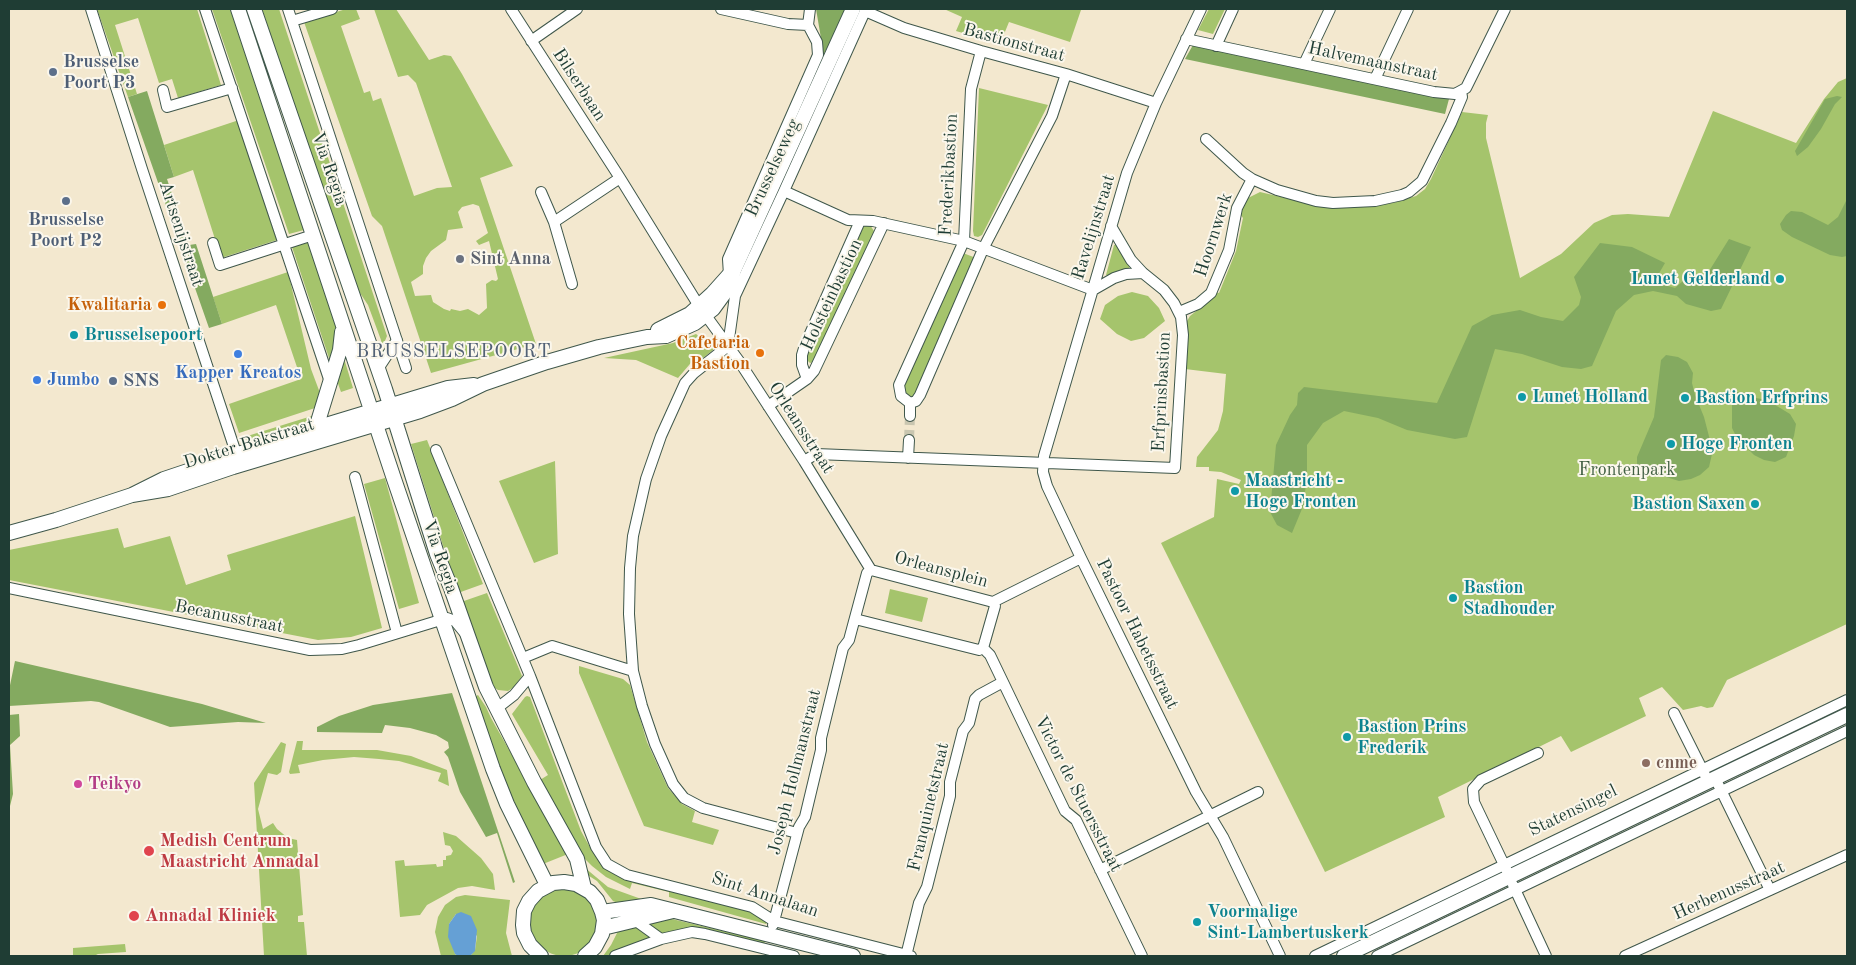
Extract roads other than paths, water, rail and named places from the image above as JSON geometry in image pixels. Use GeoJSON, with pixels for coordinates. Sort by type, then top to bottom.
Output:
{"type":"FeatureCollection","features":[{"type":"Feature","properties":{"kind":"main road","name":"Via Regia"},"geometry":{"type":"LineString","coordinates":[[238,9],[342,324],[499,786],[547,885]]}},
{"type":"Feature","properties":{"kind":"main road","name":"Via Regia"},"geometry":{"type":"LineString","coordinates":[[254,9],[378,369],[437,554],[486,687],[577,859],[584,888]]}},
{"type":"Feature","properties":{"kind":"main road","name":"Brusselseweg"},"geometry":{"type":"LineString","coordinates":[[392,413],[448,388],[483,384],[570,355],[647,337],[660,337],[671,334],[690,326],[702,311],[720,301],[728,290],[732,273],[861,10]]}},
{"type":"Feature","properties":{"kind":"main road"},"geometry":{"type":"LineString","coordinates":[[316,428],[331,384],[341,346],[342,324]]}},
{"type":"Feature","properties":{"kind":"main road","name":"Dokter Bakstraat"},"geometry":{"type":"LineString","coordinates":[[235,461],[316,428],[372,411],[392,413]]}},
{"type":"Feature","properties":{"kind":"main road","name":"Dokter Bakstraat"},"geometry":{"type":"LineString","coordinates":[[9,533],[132,495],[164,479],[376,425],[392,413]]}},
{"type":"Feature","properties":{"kind":"main road","name":"Statensingel"},"geometry":{"type":"LineString","coordinates":[[1344,956],[1506,871],[1708,776],[1847,715]]}},
{"type":"Feature","properties":{"kind":"main road"},"geometry":{"type":"LineString","coordinates":[[541,956],[527,940],[524,933],[523,918],[529,901],[538,891],[547,885],[564,882],[576,884],[584,888],[595,897],[602,912],[603,928],[597,945],[585,956]]}},
{"type":"Feature","properties":{"kind":"main road"},"geometry":{"type":"LineString","coordinates":[[602,912],[646,905],[673,911]]}},
{"type":"Feature","properties":{"kind":"main road","name":"Sint Annalaan"},"geometry":{"type":"LineString","coordinates":[[603,928],[673,911],[772,928],[853,956]]}},
{"type":"Feature","properties":{"kind":"street","name":"Artsenijstraat"},"geometry":{"type":"LineString","coordinates":[[91,9],[235,461]]}},
{"type":"Feature","properties":{"kind":"street"},"geometry":{"type":"LineString","coordinates":[[205,9],[331,384]]}},
{"type":"Feature","properties":{"kind":"street","name":"Via Regia"},"geometry":{"type":"LineString","coordinates":[[288,9],[406,368]]}},
{"type":"Feature","properties":{"kind":"street"},"geometry":{"type":"LineString","coordinates":[[292,21],[332,9]]}},
{"type":"Feature","properties":{"kind":"street","name":"Bilserbaan"},"geometry":{"type":"LineString","coordinates":[[511,9],[620,178],[702,311]]}},
{"type":"Feature","properties":{"kind":"street"},"geometry":{"type":"LineString","coordinates":[[531,40],[577,9]]}},
{"type":"Feature","properties":{"kind":"street"},"geometry":{"type":"LineString","coordinates":[[721,9],[788,24],[808,25]]}},
{"type":"Feature","properties":{"kind":"street","name":"Brusselseweg"},"geometry":{"type":"LineString","coordinates":[[732,273],[728,259],[818,55],[817,42],[808,25],[810,9]]}},
{"type":"Feature","properties":{"kind":"street","name":"Ravelijnstraat"},"geometry":{"type":"LineString","coordinates":[[1043,463],[1127,173],[1156,103],[1201,9]]}},
{"type":"Feature","properties":{"kind":"street"},"geometry":{"type":"LineString","coordinates":[[1216,46],[1234,9]]}},
{"type":"Feature","properties":{"kind":"street"},"geometry":{"type":"LineString","coordinates":[[1304,64],[1330,9]]}},
{"type":"Feature","properties":{"kind":"street"},"geometry":{"type":"LineString","coordinates":[[1375,79],[1408,9]]}},
{"type":"Feature","properties":{"kind":"street"},"geometry":{"type":"LineString","coordinates":[[1206,139],[1234,166],[1252,179],[1298,197],[1333,203],[1376,201],[1409,192],[1422,181],[1429,169],[1462,97],[1461,91],[1468,84],[1505,9]]}},
{"type":"Feature","properties":{"kind":"street","name":"Brusselseweg"},"geometry":{"type":"LineString","coordinates":[[728,346],[735,296],[784,191],[861,10]]}},
{"type":"Feature","properties":{"kind":"street","name":"Bastionstraat"},"geometry":{"type":"LineString","coordinates":[[861,10],[904,28],[1066,74],[1156,103]]}},
{"type":"Feature","properties":{"kind":"street","name":"Halvemaanstraat"},"geometry":{"type":"LineString","coordinates":[[1186,39],[1448,94],[1461,91]]}},
{"type":"Feature","properties":{"kind":"street","name":"Frederikbastion"},"geometry":{"type":"LineString","coordinates":[[910,416],[910,403],[901,396],[898,385],[964,241],[971,88],[981,51]]}},
{"type":"Feature","properties":{"kind":"street"},"geometry":{"type":"LineString","coordinates":[[910,403],[916,402],[920,395],[984,248],[1052,116],[1066,74]]}},
{"type":"Feature","properties":{"kind":"street"},"geometry":{"type":"LineString","coordinates":[[162,90],[167,106],[232,88]]}},
{"type":"Feature","properties":{"kind":"street"},"geometry":{"type":"LineString","coordinates":[[554,222],[620,178]]}},
{"type":"Feature","properties":{"kind":"street","name":"Hoornwerk"},"geometry":{"type":"LineString","coordinates":[[1179,312],[1198,304],[1211,293],[1229,250],[1237,208],[1252,179]]}},
{"type":"Feature","properties":{"kind":"street"},"geometry":{"type":"LineString","coordinates":[[784,191],[848,220],[868,220],[964,241],[1093,290],[1101,284],[1120,276],[1143,273]]}},
{"type":"Feature","properties":{"kind":"street"},"geometry":{"type":"LineString","coordinates":[[541,192],[554,222],[572,284]]}},
{"type":"Feature","properties":{"kind":"street","name":"Holsteinbastion"},"geometry":{"type":"LineString","coordinates":[[807,379],[802,365],[805,345],[860,221]]}},
{"type":"Feature","properties":{"kind":"street","name":"Holsteinbastion"},"geometry":{"type":"LineString","coordinates":[[768,406],[807,379],[814,371],[884,223]]}},
{"type":"Feature","properties":{"kind":"street","name":"Erfprinsbastion"},"geometry":{"type":"LineString","coordinates":[[1043,463],[1175,468],[1183,335],[1179,312],[1164,290],[1143,273],[1132,260],[1111,226]]}},
{"type":"Feature","properties":{"kind":"street"},"geometry":{"type":"LineString","coordinates":[[213,243],[220,265],[313,235]]}},
{"type":"Feature","properties":{"kind":"street","name":"Orleansstraat"},"geometry":{"type":"LineString","coordinates":[[702,311],[728,346],[804,461],[871,570]]}},
{"type":"Feature","properties":{"kind":"street"},"geometry":{"type":"LineString","coordinates":[[378,369],[397,340]]}},
{"type":"Feature","properties":{"kind":"street"},"geometry":{"type":"LineString","coordinates":[[728,346],[694,373],[685,383],[661,436],[650,466],[633,536],[630,568],[629,614],[633,671],[655,744],[673,784],[684,798],[703,808],[797,833]]}},
{"type":"Feature","properties":{"kind":"street"},"geometry":{"type":"LineString","coordinates":[[908,458],[909,440]]}},
{"type":"Feature","properties":{"kind":"street","name":"Via Regia"},"geometry":{"type":"LineString","coordinates":[[436,450],[523,658],[596,847],[607,864],[612,868],[637,878]]}},
{"type":"Feature","properties":{"kind":"street"},"geometry":{"type":"LineString","coordinates":[[804,461],[816,454],[1043,463]]}},
{"type":"Feature","properties":{"kind":"street","name":"Pastoor Habetsstraat"},"geometry":{"type":"LineString","coordinates":[[1043,463],[1045,480],[1081,558],[1196,792],[1223,837],[1280,956]]}},
{"type":"Feature","properties":{"kind":"street"},"geometry":{"type":"LineString","coordinates":[[355,477],[397,633]]}},
{"type":"Feature","properties":{"kind":"street"},"geometry":{"type":"LineString","coordinates":[[994,602],[1081,558]]}},
{"type":"Feature","properties":{"kind":"street","name":"Orleansplein"},"geometry":{"type":"LineString","coordinates":[[855,619],[867,573],[871,570],[994,602],[995,606],[983,648]]}},
{"type":"Feature","properties":{"kind":"street","name":"Becanusstraat"},"geometry":{"type":"LineString","coordinates":[[9,588],[310,650],[342,649],[442,619]]}},
{"type":"Feature","properties":{"kind":"street"},"geometry":{"type":"LineString","coordinates":[[442,619],[450,618],[455,621],[469,638]]}},
{"type":"Feature","properties":{"kind":"street"},"geometry":{"type":"LineString","coordinates":[[855,619],[979,650],[983,648]]}},
{"type":"Feature","properties":{"kind":"street","name":"Joseph Hollmanstraat"},"geometry":{"type":"LineString","coordinates":[[772,928],[797,833],[805,817],[821,750],[820,738],[843,648],[849,640],[855,619]]}},
{"type":"Feature","properties":{"kind":"street"},"geometry":{"type":"LineString","coordinates":[[523,658],[552,646],[633,671]]}},
{"type":"Feature","properties":{"kind":"street","name":"Victor de Stuersstraat"},"geometry":{"type":"LineString","coordinates":[[983,648],[990,654],[1065,811],[1076,820],[1142,956]]}},
{"type":"Feature","properties":{"kind":"street"},"geometry":{"type":"LineString","coordinates":[[496,709],[514,695],[530,676]]}},
{"type":"Feature","properties":{"kind":"street","name":"Franquinetstraat"},"geometry":{"type":"LineString","coordinates":[[908,956],[919,903],[927,887],[948,805],[950,782],[963,731],[969,723],[975,699],[1003,682]]}},
{"type":"Feature","properties":{"kind":"street","name":"Statensingel"},"geometry":{"type":"LineString","coordinates":[[1708,776],[1847,700]]}},
{"type":"Feature","properties":{"kind":"street"},"geometry":{"type":"LineString","coordinates":[[1674,713],[1708,776],[1721,792],[1770,890]]}},
{"type":"Feature","properties":{"kind":"street"},"geometry":{"type":"LineString","coordinates":[[1377,956],[1847,731]]}},
{"type":"Feature","properties":{"kind":"street"},"geometry":{"type":"LineString","coordinates":[[1538,753],[1481,780],[1473,789],[1474,802],[1546,956]]}},
{"type":"Feature","properties":{"kind":"street"},"geometry":{"type":"LineString","coordinates":[[1100,870],[1258,792]]}},
{"type":"Feature","properties":{"kind":"street","name":"Herbenusstraat"},"geometry":{"type":"LineString","coordinates":[[1625,956],[1847,855]]}},
{"type":"Feature","properties":{"kind":"street","name":"Statensingel"},"geometry":{"type":"LineString","coordinates":[[1315,956],[1506,871]]}},
{"type":"Feature","properties":{"kind":"street","name":"Sint Annalaan"},"geometry":{"type":"LineString","coordinates":[[637,878],[752,907],[772,928],[908,956]]}},
{"type":"Feature","properties":{"kind":"street"},"geometry":{"type":"LineString","coordinates":[[636,921],[664,938]]}},
{"type":"Feature","properties":{"kind":"street"},"geometry":{"type":"LineString","coordinates":[[614,956],[664,938],[686,933],[698,933],[794,956]]}},
{"type":"Feature","properties":{"kind":"water"},"geometry":{"type":"Polygon","coordinates":[[[461,912],[471,916],[477,930],[475,951],[470,956],[458,956],[455,954],[448,937],[449,924],[456,914],[461,912]]]}},
{"type":"Feature","properties":{"kind":"tunnel"},"geometry":{"type":"LineString","coordinates":[[909,440],[910,416]]}},
{"type":"Feature","properties":{"kind":"place","name":"Brusselse Poort P3"},"geometry":{"type":"Point","coordinates":[53,72]}},
{"type":"Feature","properties":{"kind":"place","name":"Brusselse Poort P2"},"geometry":{"type":"Point","coordinates":[66,201]}},
{"type":"Feature","properties":{"kind":"place","name":"Sint Anna"},"geometry":{"type":"Point","coordinates":[460,259]}},
{"type":"Feature","properties":{"kind":"place","name":"Lunet Gelderland"},"geometry":{"type":"Point","coordinates":[1780,279]}},
{"type":"Feature","properties":{"kind":"place","name":"Kwalitaria"},"geometry":{"type":"Point","coordinates":[162,305]}},
{"type":"Feature","properties":{"kind":"place","name":"Brusselsepoort"},"geometry":{"type":"Point","coordinates":[74,335]}},
{"type":"Feature","properties":{"kind":"place","name":"Cafetaria Bastion"},"geometry":{"type":"Point","coordinates":[760,353]}},
{"type":"Feature","properties":{"kind":"place","name":"Kapper Kreatos"},"geometry":{"type":"Point","coordinates":[238,354]}},
{"type":"Feature","properties":{"kind":"place","name":"Jumbo"},"geometry":{"type":"Point","coordinates":[37,380]}},
{"type":"Feature","properties":{"kind":"place","name":"SNS"},"geometry":{"type":"Point","coordinates":[113,381]}},
{"type":"Feature","properties":{"kind":"place","name":"Lunet Holland"},"geometry":{"type":"Point","coordinates":[1522,397]}},
{"type":"Feature","properties":{"kind":"place","name":"Bastion Erfprins"},"geometry":{"type":"Point","coordinates":[1685,398]}},
{"type":"Feature","properties":{"kind":"place","name":"Hoge Fronten"},"geometry":{"type":"Point","coordinates":[1671,444]}},
{"type":"Feature","properties":{"kind":"place","name":"Maastricht - Hoge Fronten"},"geometry":{"type":"Point","coordinates":[1235,491]}},
{"type":"Feature","properties":{"kind":"place","name":"Bastion Saxen"},"geometry":{"type":"Point","coordinates":[1755,504]}},
{"type":"Feature","properties":{"kind":"place","name":"Bastion Stadhouder"},"geometry":{"type":"Point","coordinates":[1453,598]}},
{"type":"Feature","properties":{"kind":"place","name":"Bastion Prins Frederik"},"geometry":{"type":"Point","coordinates":[1347,737]}},
{"type":"Feature","properties":{"kind":"place","name":"cnme"},"geometry":{"type":"Point","coordinates":[1646,763]}},
{"type":"Feature","properties":{"kind":"place","name":"Teikyo"},"geometry":{"type":"Point","coordinates":[78,784]}},
{"type":"Feature","properties":{"kind":"place","name":"Medish Centrum Maastricht Annadal"},"geometry":{"type":"Point","coordinates":[149,851]}},
{"type":"Feature","properties":{"kind":"place","name":"Annadal Kliniek"},"geometry":{"type":"Point","coordinates":[134,916]}},
{"type":"Feature","properties":{"kind":"place","name":"Voormalige Sint-Lambertuskerk"},"geometry":{"type":"Point","coordinates":[1197,922]}},
{"type":"Feature","properties":{"kind":"district","name":"BRUSSELSEPOORT"},"geometry":{"type":"Point","coordinates":[454,352]}},
{"type":"Feature","properties":{"kind":"park label","name":"Frontenpark"},"geometry":{"type":"Point","coordinates":[1627,470]}}]}
